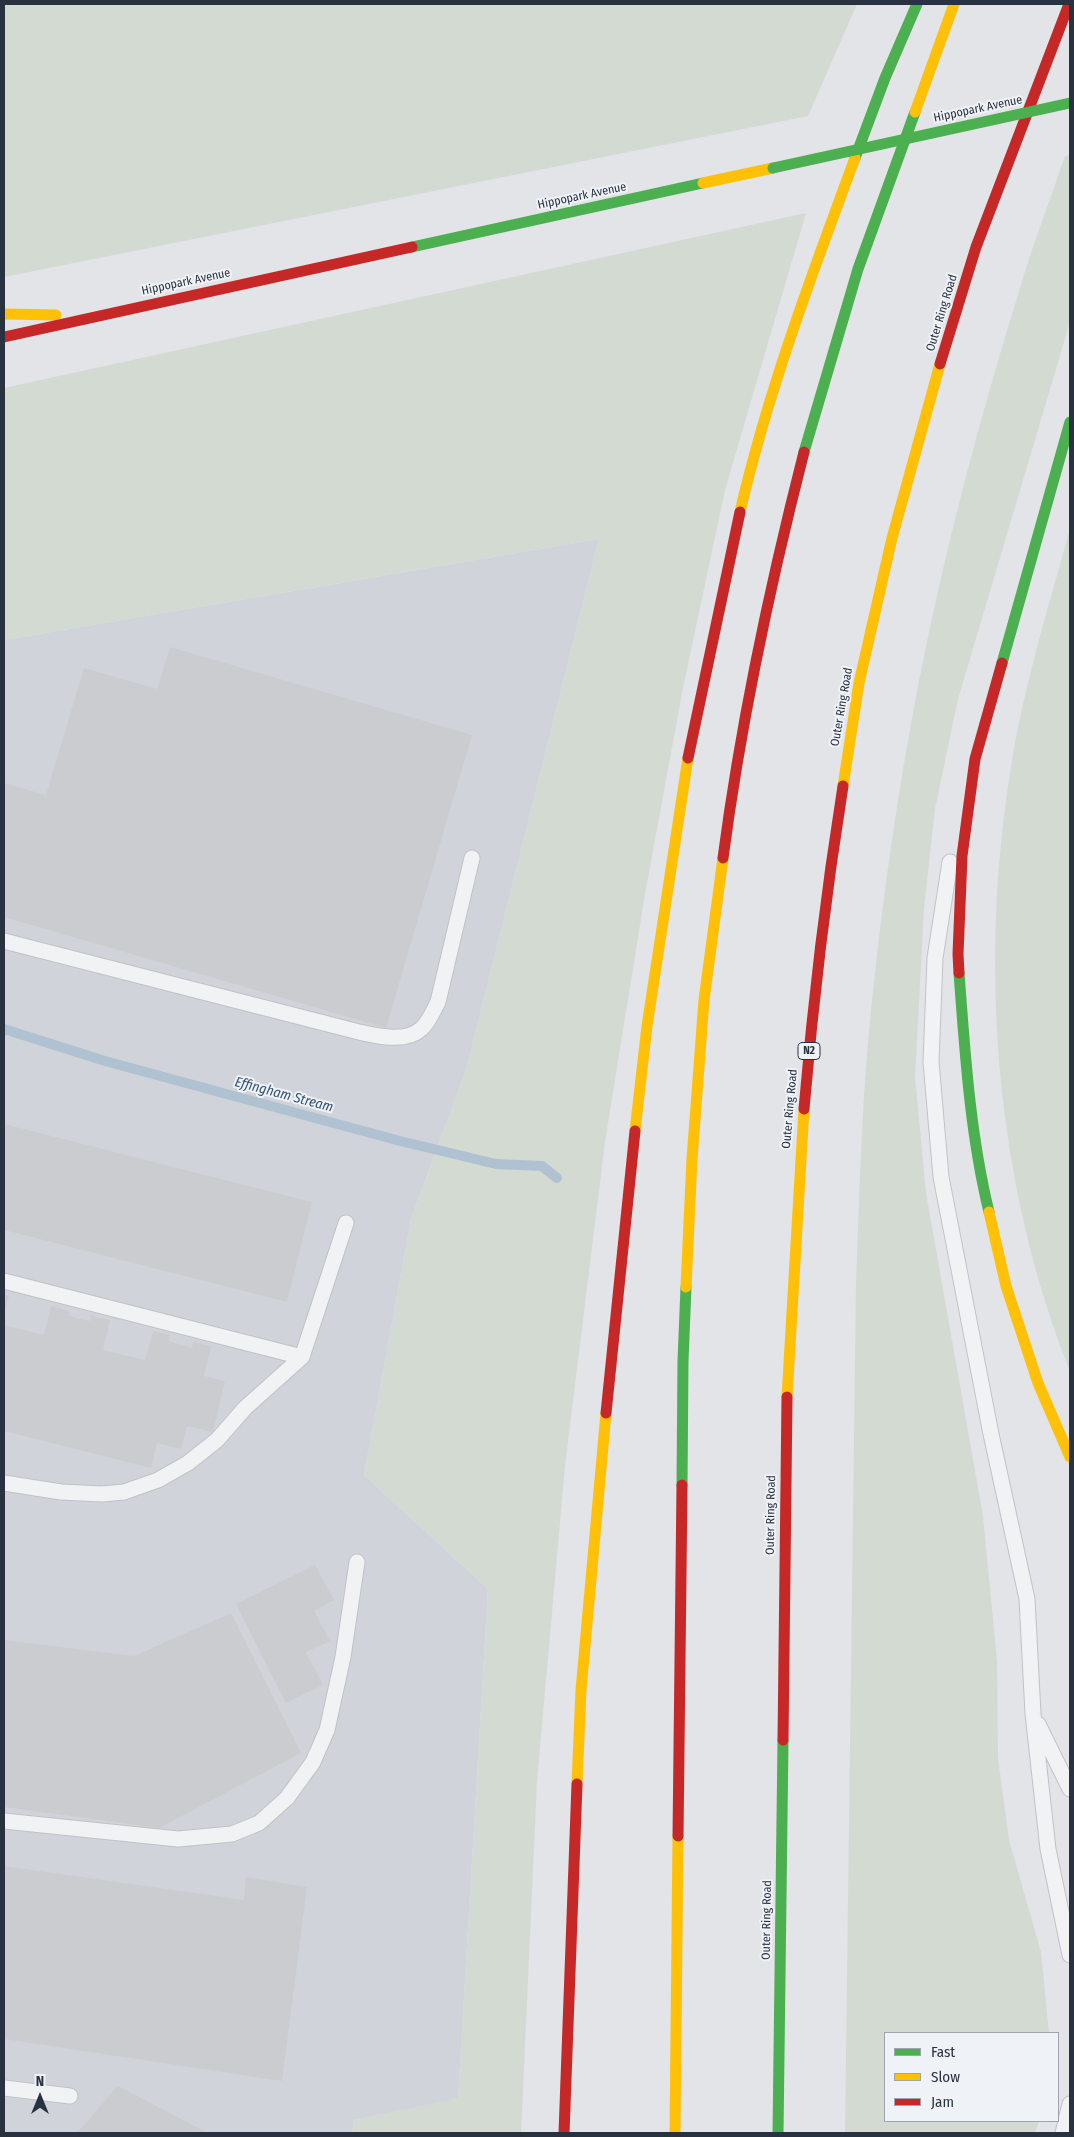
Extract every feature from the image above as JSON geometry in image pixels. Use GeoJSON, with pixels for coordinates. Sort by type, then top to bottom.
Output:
{"type":"FeatureCollection","features":[{"type":"Feature","properties":{"kind":"main road"},"geometry":{"type":"LineString","coordinates":[[564,2133],[581,1690],[611,1352],[646,1036],[683,781],[712,638],[748,478],[803,296],[885,78],[917,4]]}},
{"type":"Feature","properties":{"kind":"main road"},"geometry":{"type":"LineString","coordinates":[[675,2133],[683,1360],[692,1159],[704,1000],[729,822],[752,684],[779,549],[811,426],[858,269],[954,4]]}},
{"type":"Feature","properties":{"kind":"main road","name":"Outer Ring Road"},"geometry":{"type":"LineString","coordinates":[[778,2133],[786,1373],[799,1173],[810,1047],[828,882],[859,683],[892,538],[930,398],[976,247],[1069,4]]}},
{"type":"Feature","properties":{"kind":"main road","name":"Hippopark Avenue"},"geometry":{"type":"LineString","coordinates":[[4,338],[100,315],[1070,103]]}},
{"type":"Feature","properties":{"kind":"main road","name":"Hippopark Avenue"},"geometry":{"type":"LineString","coordinates":[[4,314],[100,315]]}},
{"type":"Feature","properties":{"kind":"main road"},"geometry":{"type":"LineString","coordinates":[[1070,422],[975,759],[962,856],[958,954],[965,1058],[979,1171],[1006,1286],[1038,1383],[1070,1457]]}},
{"type":"Feature","properties":{"kind":"lane"},"geometry":{"type":"LineString","coordinates":[[975,759],[951,857],[935,958],[931,1062],[942,1177],[991,1434],[1027,1599],[1033,1714],[1048,1849],[1066,1919],[1070,1955]]}},
{"type":"Feature","properties":{"kind":"lane"},"geometry":{"type":"LineString","coordinates":[[4,941],[359,1032],[392,1037],[410,1035],[420,1030],[438,1002],[472,858]]}},
{"type":"Feature","properties":{"kind":"lane"},"geometry":{"type":"LineString","coordinates":[[4,1483],[61,1492],[102,1494],[124,1492],[158,1480],[188,1463],[216,1440],[245,1408],[302,1357],[346,1222]]}},
{"type":"Feature","properties":{"kind":"lane"},"geometry":{"type":"LineString","coordinates":[[4,1281],[302,1357]]}},
{"type":"Feature","properties":{"kind":"lane"},"geometry":{"type":"LineString","coordinates":[[4,1821],[178,1838],[232,1834],[259,1823],[287,1798],[313,1762],[327,1730],[343,1657],[357,1562]]}},
{"type":"Feature","properties":{"kind":"lane"},"geometry":{"type":"LineString","coordinates":[[1033,1714],[1070,1789]]}},
{"type":"Feature","properties":{"kind":"lane"},"geometry":{"type":"LineString","coordinates":[[4,2088],[70,2096]]}},
{"type":"Feature","properties":{"kind":"lane"},"geometry":{"type":"LineString","coordinates":[[1063,2133],[1070,2104]]}},
{"type":"Feature","properties":{"kind":"shaded area"},"geometry":{"type":"Polygon","coordinates":[[[4,4],[857,4],[808,116],[4,277],[4,4]]]}},
{"type":"Feature","properties":{"kind":"shaded area"},"geometry":{"type":"Polygon","coordinates":[[[1070,155],[1070,322],[958,699],[935,809],[924,909],[915,1077],[926,1193],[983,1516],[997,1661],[998,1758],[1009,1840],[1041,1952],[1049,2032],[884,2032],[884,2122],[1039,2122],[1035,2133],[845,2133],[856,1285],[860,1164],[868,1042],[877,951],[889,861],[911,726],[940,582],[964,483],[991,385],[1025,272],[1065,156],[1070,155]]]}},
{"type":"Feature","properties":{"kind":"shaded area"},"geometry":{"type":"Polygon","coordinates":[[[806,213],[725,490],[683,688],[645,894],[605,1142],[565,1466],[537,1781],[521,2133],[352,2133],[354,2120],[458,2098],[488,1589],[364,1475],[411,1219],[466,1070],[599,539],[4,640],[4,388],[806,213]]]}},
{"type":"Feature","properties":{"kind":"shaded area"},"geometry":{"type":"Polygon","coordinates":[[[1070,529],[1070,1371],[1045,1301],[1025,1229],[1011,1155],[1001,1080],[996,1004],[996,928],[1000,854],[1014,748],[1035,654],[1070,529]]]}},
{"type":"Feature","properties":{"kind":"shaded area"},"geometry":{"type":"Polygon","coordinates":[[[599,539],[466,1070],[411,1219],[364,1475],[488,1589],[458,2099],[354,2120],[352,2133],[4,2133],[4,640],[599,539]]]}},
{"type":"Feature","properties":{"kind":"building"},"geometry":{"type":"Polygon","coordinates":[[[170,647],[472,735],[386,1028],[4,917],[4,783],[46,795],[84,668],[157,689],[170,647]]]}},
{"type":"Feature","properties":{"kind":"building"},"geometry":{"type":"Polygon","coordinates":[[[4,1124],[312,1202],[287,1302],[4,1230],[4,1124]]]}},
{"type":"Feature","properties":{"kind":"building"},"geometry":{"type":"Polygon","coordinates":[[[4,1295],[9,1296],[4,1314],[4,1295]]]}},
{"type":"Feature","properties":{"kind":"building"},"geometry":{"type":"Polygon","coordinates":[[[51,1306],[69,1311],[69,1316],[90,1321],[91,1316],[110,1320],[103,1350],[145,1360],[153,1331],[170,1335],[169,1341],[192,1348],[193,1342],[211,1346],[204,1376],[225,1381],[213,1432],[187,1426],[181,1449],[157,1443],[151,1468],[4,1431],[4,1325],[44,1335],[51,1306]]]}},
{"type":"Feature","properties":{"kind":"building"},"geometry":{"type":"Polygon","coordinates":[[[315,1565],[334,1600],[314,1611],[330,1641],[306,1652],[323,1685],[286,1703],[236,1604],[315,1565]]]}},
{"type":"Feature","properties":{"kind":"building"},"geometry":{"type":"Polygon","coordinates":[[[231,1613],[301,1753],[159,1828],[4,1807],[4,1640],[134,1656],[231,1613]]]}},
{"type":"Feature","properties":{"kind":"building"},"geometry":{"type":"Polygon","coordinates":[[[4,1866],[244,1900],[246,1877],[307,1887],[282,2081],[4,2039],[4,1866]]]}},
{"type":"Feature","properties":{"kind":"building"},"geometry":{"type":"Polygon","coordinates":[[[118,2086],[208,2133],[77,2133],[118,2086]]]}},
{"type":"Feature","properties":{"kind":"waterway","name":"Effingham Stream"},"geometry":{"type":"LineString","coordinates":[[4,1029],[105,1061],[400,1141],[496,1164],[542,1166],[557,1178]]}},
{"type":"Feature","properties":{"kind":"traffic: fast"},"geometry":{"type":"LineString","coordinates":[[855,158],[885,78],[917,4]]}},
{"type":"Feature","properties":{"kind":"traffic: fast"},"geometry":{"type":"LineString","coordinates":[[773,168],[1070,103]]}},
{"type":"Feature","properties":{"kind":"traffic: fast"},"geometry":{"type":"LineString","coordinates":[[804,452],[858,269],[915,112]]}},
{"type":"Feature","properties":{"kind":"traffic: fast"},"geometry":{"type":"LineString","coordinates":[[412,247],[703,183]]}},
{"type":"Feature","properties":{"kind":"traffic: fast"},"geometry":{"type":"LineString","coordinates":[[1002,663],[1070,422]]}},
{"type":"Feature","properties":{"kind":"traffic: fast"},"geometry":{"type":"LineString","coordinates":[[959,973],[973,1123],[989,1212]]}},
{"type":"Feature","properties":{"kind":"traffic: fast"},"geometry":{"type":"LineString","coordinates":[[682,1485],[683,1361],[686,1287]]}},
{"type":"Feature","properties":{"kind":"traffic: fast"},"geometry":{"type":"LineString","coordinates":[[778,2133],[783,1740]]}},
{"type":"Feature","properties":{"kind":"traffic: slow"},"geometry":{"type":"LineString","coordinates":[[915,112],[954,4]]}},
{"type":"Feature","properties":{"kind":"traffic: slow"},"geometry":{"type":"LineString","coordinates":[[740,512],[777,377],[855,158]]}},
{"type":"Feature","properties":{"kind":"traffic: slow"},"geometry":{"type":"LineString","coordinates":[[703,183],[773,168]]}},
{"type":"Feature","properties":{"kind":"traffic: slow"},"geometry":{"type":"LineString","coordinates":[[4,314],[56,315]]}},
{"type":"Feature","properties":{"kind":"traffic: slow"},"geometry":{"type":"LineString","coordinates":[[843,786],[859,683],[892,538],[940,364]]}},
{"type":"Feature","properties":{"kind":"traffic: slow"},"geometry":{"type":"LineString","coordinates":[[635,1131],[647,1026],[688,758]]}},
{"type":"Feature","properties":{"kind":"traffic: slow"},"geometry":{"type":"LineString","coordinates":[[686,1287],[692,1159],[704,1000],[723,858]]}},
{"type":"Feature","properties":{"kind":"traffic: slow"},"geometry":{"type":"LineString","coordinates":[[787,1397],[804,1109]]}},
{"type":"Feature","properties":{"kind":"traffic: slow"},"geometry":{"type":"LineString","coordinates":[[989,1212],[1006,1286],[1038,1383],[1070,1457]]}},
{"type":"Feature","properties":{"kind":"traffic: slow"},"geometry":{"type":"LineString","coordinates":[[577,1784],[581,1690],[606,1413]]}},
{"type":"Feature","properties":{"kind":"traffic: slow"},"geometry":{"type":"LineString","coordinates":[[675,2133],[678,1836]]}},
{"type":"Feature","properties":{"kind":"traffic: jam"},"geometry":{"type":"LineString","coordinates":[[940,364],[976,247],[1069,4]]}},
{"type":"Feature","properties":{"kind":"traffic: jam"},"geometry":{"type":"LineString","coordinates":[[4,337],[412,247]]}},
{"type":"Feature","properties":{"kind":"traffic: jam"},"geometry":{"type":"LineString","coordinates":[[723,858],[738,755],[757,654],[804,452]]}},
{"type":"Feature","properties":{"kind":"traffic: jam"},"geometry":{"type":"LineString","coordinates":[[688,758],[740,512]]}},
{"type":"Feature","properties":{"kind":"traffic: jam"},"geometry":{"type":"LineString","coordinates":[[959,973],[962,856],[975,759],[1002,663]]}},
{"type":"Feature","properties":{"kind":"traffic: jam"},"geometry":{"type":"LineString","coordinates":[[804,1109],[820,947],[843,786]]}},
{"type":"Feature","properties":{"kind":"traffic: jam"},"geometry":{"type":"LineString","coordinates":[[606,1413],[635,1131]]}},
{"type":"Feature","properties":{"kind":"traffic: jam"},"geometry":{"type":"LineString","coordinates":[[783,1740],[787,1397]]}},
{"type":"Feature","properties":{"kind":"traffic: jam"},"geometry":{"type":"LineString","coordinates":[[678,1836],[682,1485]]}},
{"type":"Feature","properties":{"kind":"traffic: jam"},"geometry":{"type":"LineString","coordinates":[[564,2133],[577,1784]]}}]}
